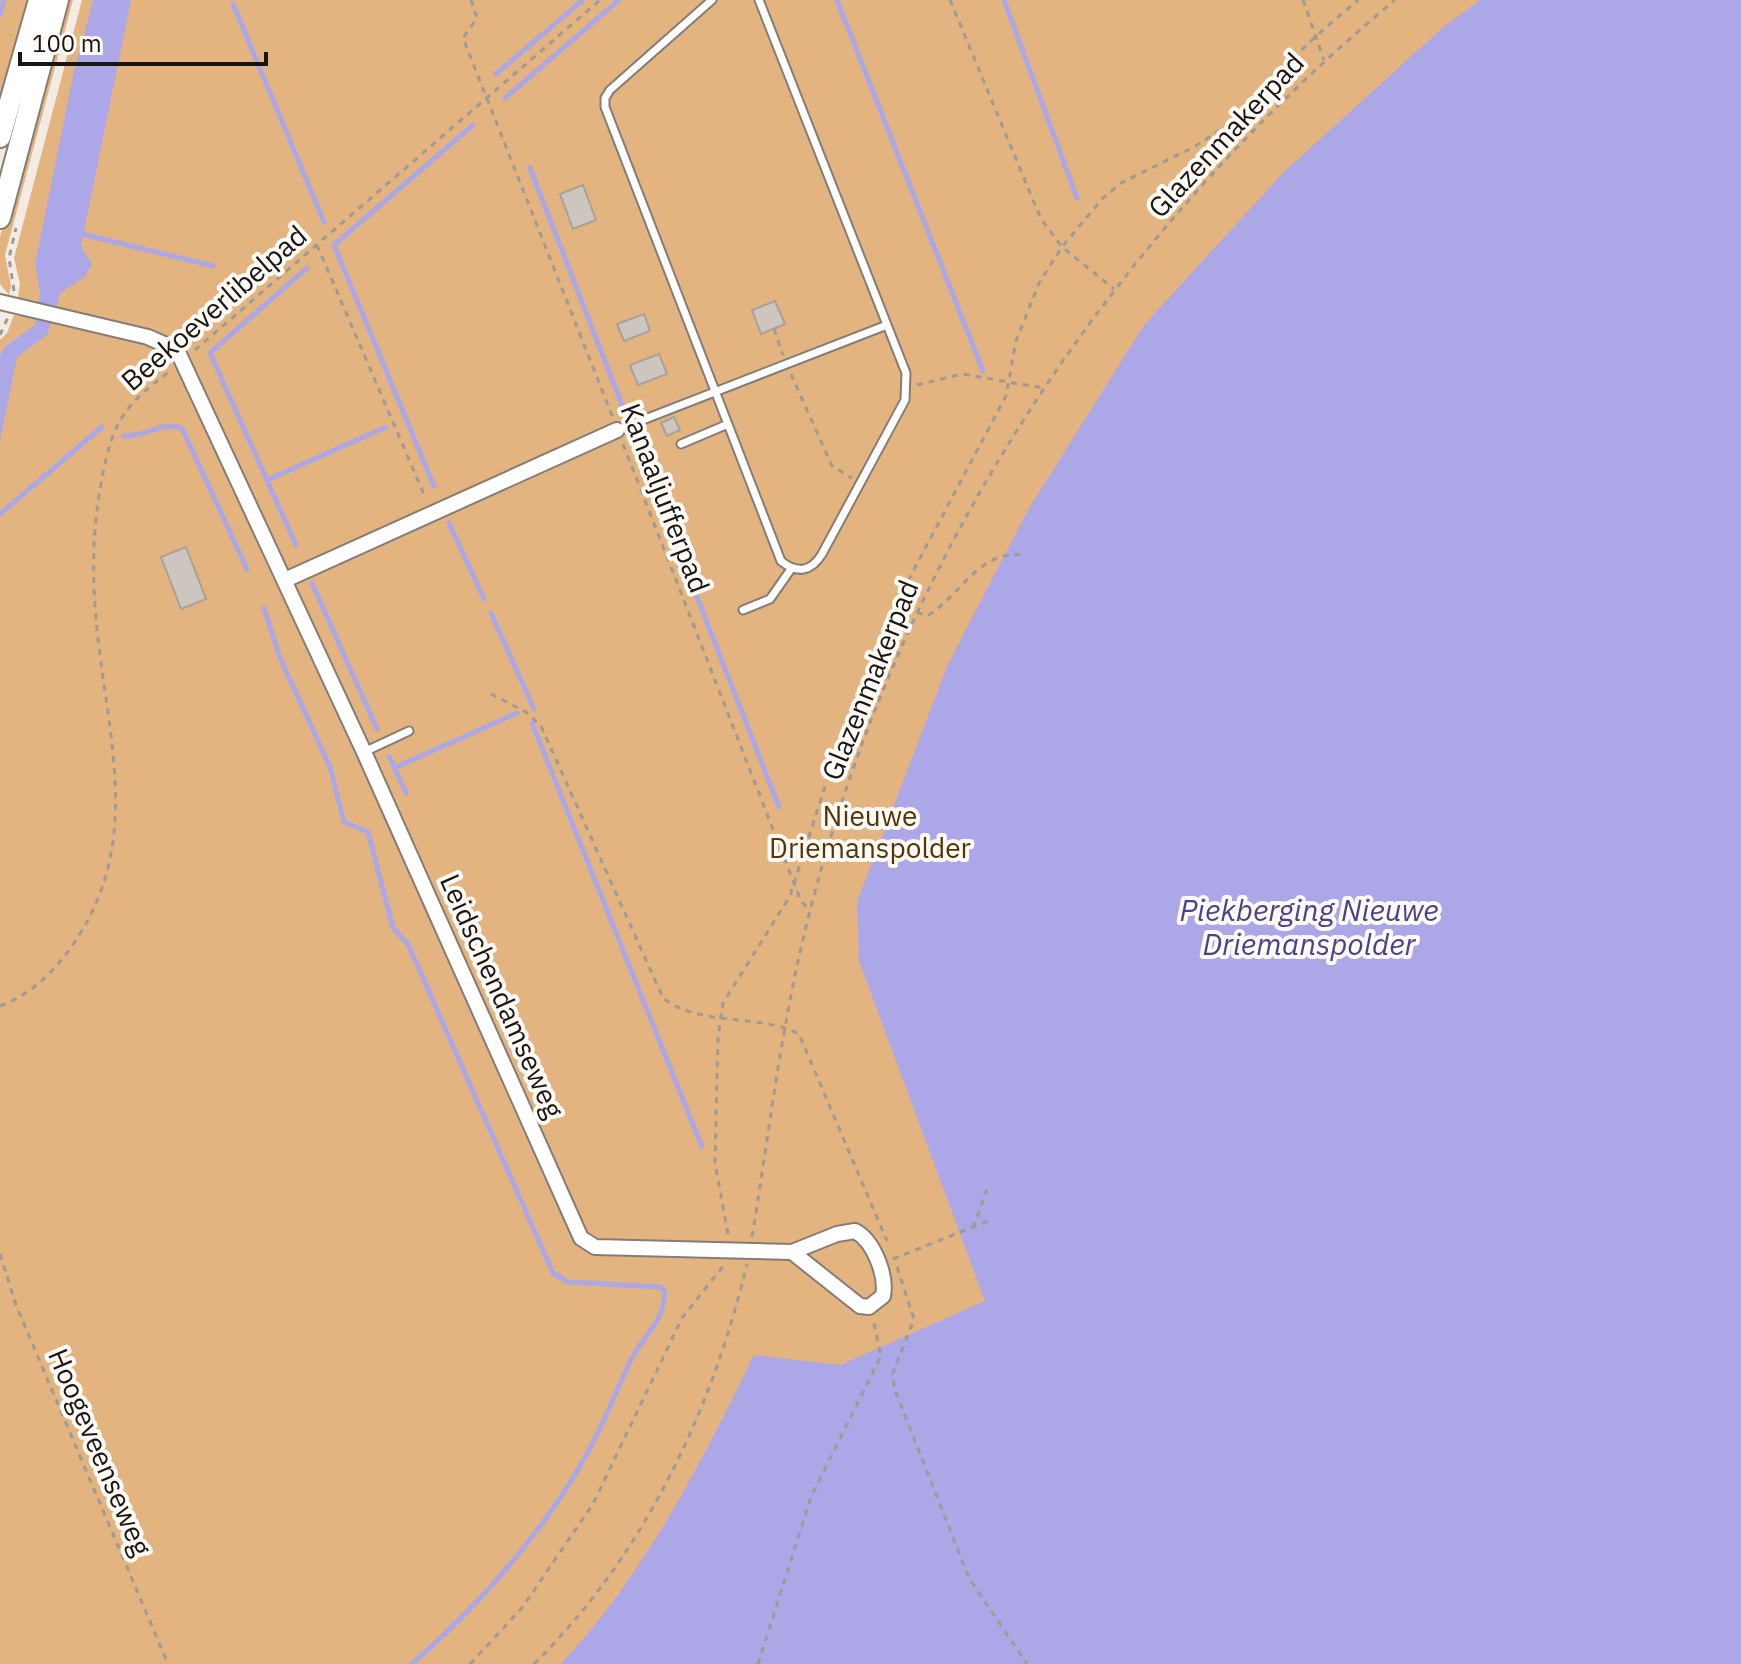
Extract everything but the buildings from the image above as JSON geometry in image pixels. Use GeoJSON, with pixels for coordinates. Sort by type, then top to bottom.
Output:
{"type":"FeatureCollection","features":[{"type":"Feature","properties":{"kind":"main road"},"geometry":{"type":"LineString","coordinates":[[0,137],[39,0]]}},
{"type":"Feature","properties":{"kind":"main road"},"geometry":{"type":"LineString","coordinates":[[10,218],[58,0]]}},
{"type":"Feature","properties":{"kind":"street"},"geometry":{"type":"LineString","coordinates":[[6,304],[163,342],[177,350],[184,361]]}},
{"type":"Feature","properties":{"kind":"street","name":"Leidschendamseweg"},"geometry":{"type":"LineString","coordinates":[[184,361],[364,752],[575,1231],[595,1247],[792,1252],[837,1234],[855,1231],[869,1242],[878,1264]]}},
{"type":"Feature","properties":{"kind":"street"},"geometry":{"type":"LineString","coordinates":[[285,580],[617,430]]}},
{"type":"Feature","properties":{"kind":"street"},"geometry":{"type":"LineString","coordinates":[[792,1252],[860,1306],[869,1307],[883,1296],[885,1287],[878,1264]]}},
{"type":"Feature","properties":{"kind":"lane"},"geometry":{"type":"LineString","coordinates":[[712,0],[610,90],[605,98],[605,107],[781,561],[791,569],[802,571],[815,564],[905,400],[908,387],[887,325],[759,0]]}},
{"type":"Feature","properties":{"kind":"lane"},"geometry":{"type":"LineString","coordinates":[[617,430],[887,325]]}},
{"type":"Feature","properties":{"kind":"lane"},"geometry":{"type":"LineString","coordinates":[[681,444],[728,424]]}},
{"type":"Feature","properties":{"kind":"lane"},"geometry":{"type":"LineString","coordinates":[[743,610],[770,599],[791,569]]}},
{"type":"Feature","properties":{"kind":"lane"},"geometry":{"type":"LineString","coordinates":[[364,752],[409,731]]}},
{"type":"Feature","properties":{"kind":"path","name":"Kanaaljufferpad"},"geometry":{"type":"LineString","coordinates":[[471,0],[477,18],[462,34],[801,901],[810,911]]}},
{"type":"Feature","properties":{"kind":"path","name":"Beekoeverlibelpad"},"geometry":{"type":"LineString","coordinates":[[0,1006],[30,992],[65,956],[86,924],[110,865],[117,817],[114,754],[94,583],[98,498],[105,462],[122,417],[137,397],[184,361],[600,0]]}},
{"type":"Feature","properties":{"kind":"path"},"geometry":{"type":"LineString","coordinates":[[950,0],[1041,219],[1062,247],[1114,289]]}},
{"type":"Feature","properties":{"kind":"path"},"geometry":{"type":"LineString","coordinates":[[1303,0],[1324,60]]}},
{"type":"Feature","properties":{"kind":"path"},"geometry":{"type":"LineString","coordinates":[[470,1664],[522,1608],[593,1504],[682,1318],[723,1268],[729,1251],[715,1163],[720,1016],[734,982],[790,896],[843,730],[875,653],[935,528],[992,425],[1009,382],[1024,314],[1062,247],[1103,198],[1121,183],[1194,147],[1220,130],[1316,36],[1358,0]]}},
{"type":"Feature","properties":{"kind":"path","name":"Glazenmakerpad"},"geometry":{"type":"LineString","coordinates":[[534,1664],[617,1563],[676,1464],[722,1355],[750,1251],[783,1028],[810,911],[865,738],[917,612],[976,497],[1043,388],[1114,289],[1184,204],[1324,60],[1395,0]]}},
{"type":"Feature","properties":{"kind":"path"},"geometry":{"type":"LineString","coordinates":[[0,335],[6,304],[15,284],[9,258],[10,218]]}},
{"type":"Feature","properties":{"kind":"path"},"geometry":{"type":"LineString","coordinates":[[317,245],[432,513]]}},
{"type":"Feature","properties":{"kind":"path"},"geometry":{"type":"LineString","coordinates":[[774,329],[786,364],[832,466],[861,482]]}},
{"type":"Feature","properties":{"kind":"path"},"geometry":{"type":"LineString","coordinates":[[908,387],[962,374],[1043,388]]}},
{"type":"Feature","properties":{"kind":"path"},"geometry":{"type":"LineString","coordinates":[[917,612],[927,616],[937,610],[982,564],[1010,554],[1024,555]]}},
{"type":"Feature","properties":{"kind":"path"},"geometry":{"type":"LineString","coordinates":[[491,694],[526,712],[541,726],[663,998],[680,1009],[783,1028],[799,1034],[888,1244]]}},
{"type":"Feature","properties":{"kind":"path"},"geometry":{"type":"LineString","coordinates":[[973,1228],[987,1190]]}},
{"type":"Feature","properties":{"kind":"path"},"geometry":{"type":"LineString","coordinates":[[878,1264],[993,1219]]}},
{"type":"Feature","properties":{"kind":"path","name":"Hoogeveenseweg"},"geometry":{"type":"LineString","coordinates":[[0,1254],[16,1305],[168,1664]]}},
{"type":"Feature","properties":{"kind":"path"},"geometry":{"type":"LineString","coordinates":[[894,1258],[914,1319],[893,1373],[894,1388],[969,1578],[1027,1664]]}},
{"type":"Feature","properties":{"kind":"path"},"geometry":{"type":"LineString","coordinates":[[758,1664],[811,1497],[881,1356],[869,1307]]}},
{"type":"Feature","properties":{"kind":"green space"},"geometry":{"type":"Polygon","coordinates":[[[0,0],[31,0],[0,104],[0,0]]]}},
{"type":"Feature","properties":{"kind":"green space"},"geometry":{"type":"Polygon","coordinates":[[[63,0],[73,0],[5,255],[11,286],[9,295],[0,284],[0,237],[63,0]]]}},
{"type":"Feature","properties":{"kind":"green space","name":"Nieuwe Driemanspolder"},"geometry":{"type":"Polygon","coordinates":[[[82,0],[93,0],[56,167],[108,0],[1741,0],[1741,1664],[0,1664],[0,424],[19,336],[5,346],[0,355],[0,340],[7,333],[14,315],[23,316],[26,302],[18,298],[20,284],[14,258],[82,0]]]}},
{"type":"Feature","properties":{"kind":"water"},"geometry":{"type":"Polygon","coordinates":[[[93,0],[131,0],[81,246],[92,264],[84,278],[61,292],[47,335],[17,357],[0,441],[0,355],[5,346],[35,325],[40,292],[35,264],[73,76],[93,0]]]}},
{"type":"Feature","properties":{"kind":"water","name":"Piekberging Nieuwe Driemanspolder"},"geometry":{"type":"Polygon","coordinates":[[[1480,0],[1741,0],[1741,1664],[561,1664],[645,1556],[713,1437],[754,1355],[840,1365],[985,1301],[859,961],[857,902],[948,664],[1028,510],[1144,325],[1284,172],[1441,29],[1480,0]]]}},
{"type":"Feature","properties":{"kind":"waterway"},"geometry":{"type":"LineString","coordinates":[[0,14],[4,0]]}},
{"type":"Feature","properties":{"kind":"waterway"},"geometry":{"type":"LineString","coordinates":[[496,74],[583,0]]}},
{"type":"Feature","properties":{"kind":"waterway"},"geometry":{"type":"LineString","coordinates":[[505,98],[619,0]]}},
{"type":"Feature","properties":{"kind":"waterway"},"geometry":{"type":"LineString","coordinates":[[837,0],[983,371]]}},
{"type":"Feature","properties":{"kind":"waterway"},"geometry":{"type":"LineString","coordinates":[[1004,0],[1077,198]]}},
{"type":"Feature","properties":{"kind":"waterway"},"geometry":{"type":"LineString","coordinates":[[233,4],[324,222]]}},
{"type":"Feature","properties":{"kind":"waterway"},"geometry":{"type":"LineString","coordinates":[[434,486],[334,245],[473,125]]}},
{"type":"Feature","properties":{"kind":"waterway"},"geometry":{"type":"LineString","coordinates":[[530,168],[622,405]]}},
{"type":"Feature","properties":{"kind":"waterway"},"geometry":{"type":"LineString","coordinates":[[78,233],[213,266]]}},
{"type":"Feature","properties":{"kind":"waterway"},"geometry":{"type":"LineString","coordinates":[[296,545],[210,353],[307,268]]}},
{"type":"Feature","properties":{"kind":"waterway"},"geometry":{"type":"LineString","coordinates":[[123,436],[174,426],[182,428],[247,569]]}},
{"type":"Feature","properties":{"kind":"waterway"},"geometry":{"type":"LineString","coordinates":[[0,514],[102,427]]}},
{"type":"Feature","properties":{"kind":"waterway"},"geometry":{"type":"LineString","coordinates":[[267,480],[386,427]]}},
{"type":"Feature","properties":{"kind":"waterway"},"geometry":{"type":"LineString","coordinates":[[635,438],[779,807]]}},
{"type":"Feature","properties":{"kind":"waterway"},"geometry":{"type":"LineString","coordinates":[[449,523],[484,599]]}},
{"type":"Feature","properties":{"kind":"waterway"},"geometry":{"type":"LineString","coordinates":[[312,583],[377,729]]}},
{"type":"Feature","properties":{"kind":"waterway"},"geometry":{"type":"LineString","coordinates":[[264,608],[280,658],[330,767],[344,822],[368,832],[393,928],[408,944],[553,1273],[568,1282],[660,1287],[664,1290],[658,1319],[631,1360],[599,1431],[569,1484],[530,1540],[486,1592],[412,1664]]}},
{"type":"Feature","properties":{"kind":"waterway"},"geometry":{"type":"LineString","coordinates":[[491,613],[534,709]]}},
{"type":"Feature","properties":{"kind":"waterway"},"geometry":{"type":"LineString","coordinates":[[394,768],[517,713]]}},
{"type":"Feature","properties":{"kind":"waterway"},"geometry":{"type":"LineString","coordinates":[[532,723],[702,1147]]}},
{"type":"Feature","properties":{"kind":"waterway"},"geometry":{"type":"LineString","coordinates":[[389,756],[406,793]]}}]}
